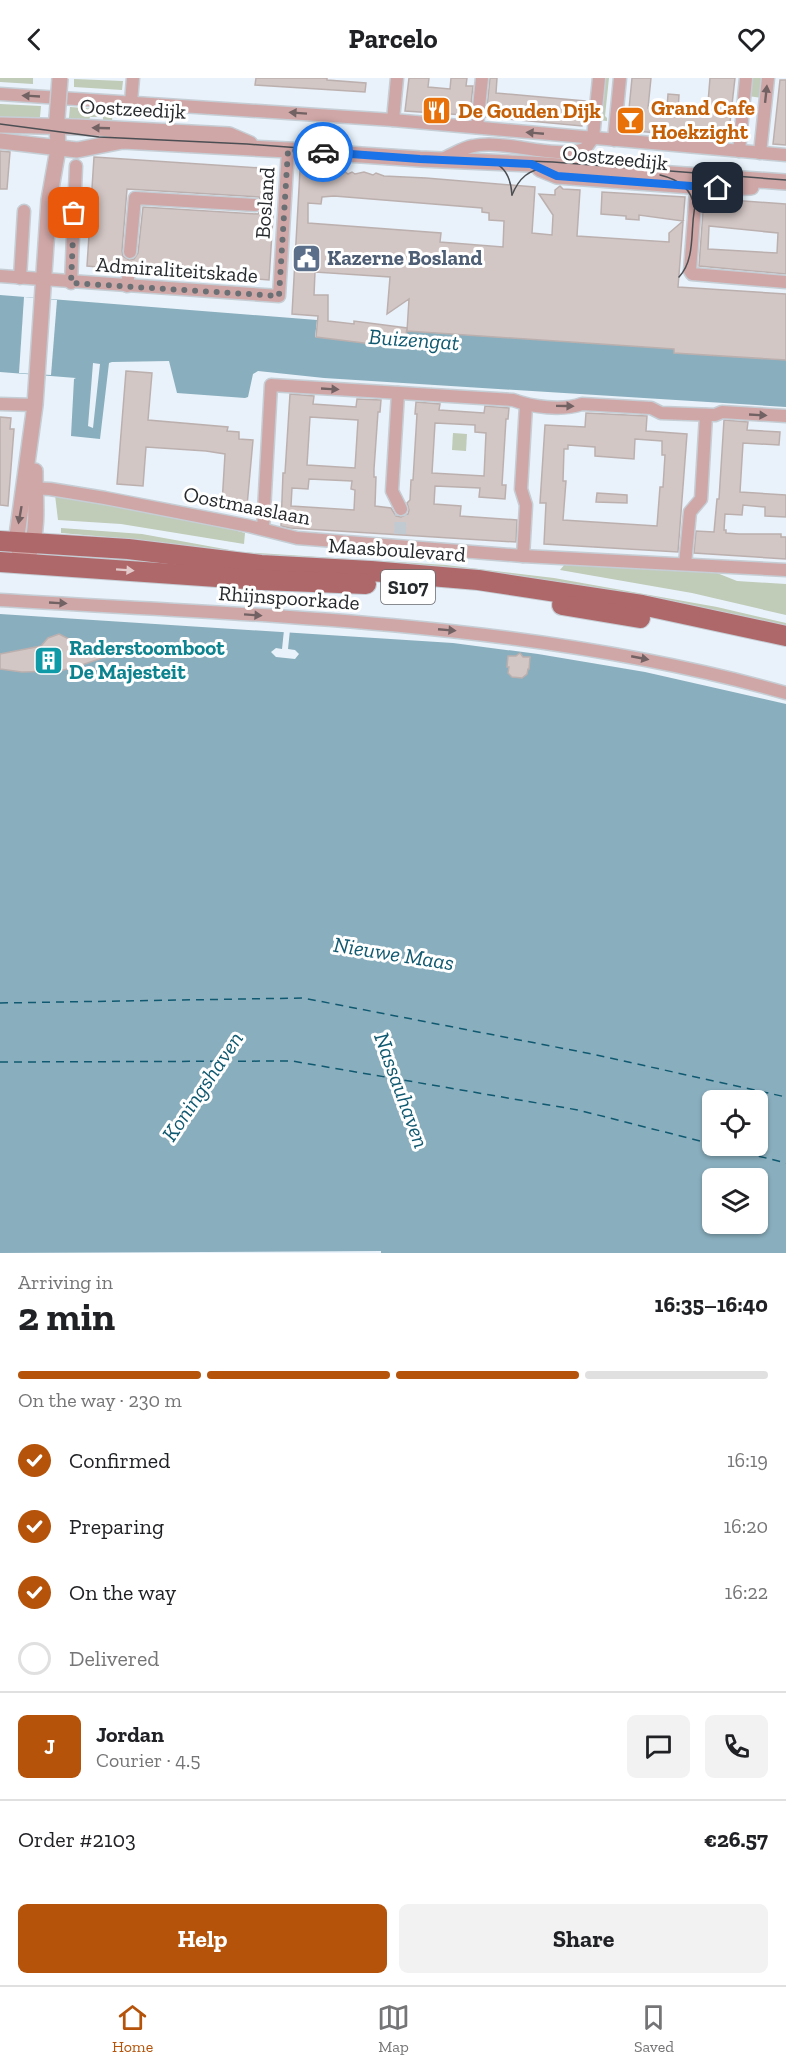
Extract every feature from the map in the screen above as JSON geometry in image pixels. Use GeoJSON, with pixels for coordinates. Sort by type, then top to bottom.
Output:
{"type":"FeatureCollection","features":[{"type":"Feature","properties":{"kind":"main road","name":"Maasboulevard"},"geometry":{"type":"LineString","coordinates":[[16,542],[128,549],[261,565],[478,580],[642,605],[786,636]]}},
{"type":"Feature","properties":{"kind":"main road","name":"Maasboulevard"},"geometry":{"type":"LineString","coordinates":[[0,562],[261,580],[368,584],[477,593],[636,617],[786,649]]}},
{"type":"Feature","properties":{"kind":"street"},"geometry":{"type":"LineString","coordinates":[[25,564],[16,542],[30,488],[52,148],[60,78]]}},
{"type":"Feature","properties":{"kind":"street"},"geometry":{"type":"LineString","coordinates":[[131,102],[133,78]]}},
{"type":"Feature","properties":{"kind":"street"},"geometry":{"type":"LineString","coordinates":[[393,120],[398,78]]}},
{"type":"Feature","properties":{"kind":"street"},"geometry":{"type":"LineString","coordinates":[[477,128],[482,78]]}},
{"type":"Feature","properties":{"kind":"street"},"geometry":{"type":"LineString","coordinates":[[441,160],[466,148],[483,145],[574,152],[585,149],[593,138],[599,78]]}},
{"type":"Feature","properties":{"kind":"street"},"geometry":{"type":"LineString","coordinates":[[614,140],[620,78]]}},
{"type":"Feature","properties":{"kind":"street"},"geometry":{"type":"LineString","coordinates":[[739,151],[746,78]]}},
{"type":"Feature","properties":{"kind":"street"},"geometry":{"type":"LineString","coordinates":[[759,153],[768,78]]}},
{"type":"Feature","properties":{"kind":"street"},"geometry":{"type":"LineString","coordinates":[[0,94],[393,120],[786,155]]}},
{"type":"Feature","properties":{"kind":"street","name":"Oostzeedijk"},"geometry":{"type":"LineString","coordinates":[[0,125],[56,122],[229,135],[262,148]]}},
{"type":"Feature","properties":{"kind":"street","name":"Oostzeedijk"},"geometry":{"type":"LineString","coordinates":[[0,141],[52,148],[87,149],[123,141],[531,164],[697,180],[742,188],[768,181],[786,182]]}},
{"type":"Feature","properties":{"kind":"street","name":"Bosland"},"geometry":{"type":"LineString","coordinates":[[279,296],[278,206],[288,150]]}},
{"type":"Feature","properties":{"kind":"street"},"geometry":{"type":"LineString","coordinates":[[71,283],[76,166]]}},
{"type":"Feature","properties":{"kind":"street"},"geometry":{"type":"LineString","coordinates":[[697,180],[690,271],[692,274],[786,282]]}},
{"type":"Feature","properties":{"kind":"street"},"geometry":{"type":"LineString","coordinates":[[130,252],[135,198],[255,205]]}},
{"type":"Feature","properties":{"kind":"street"},"geometry":{"type":"LineString","coordinates":[[20,278],[24,211]]}},
{"type":"Feature","properties":{"kind":"street"},"geometry":{"type":"LineString","coordinates":[[127,286],[129,270]]}},
{"type":"Feature","properties":{"kind":"street","name":"Admiraliteitskade"},"geometry":{"type":"LineString","coordinates":[[0,276],[71,283],[279,296]]}},
{"type":"Feature","properties":{"kind":"street"},"geometry":{"type":"LineString","coordinates":[[263,529],[271,385],[513,400],[526,405],[574,407],[582,404],[651,408],[660,412],[706,415],[722,412],[786,416]]}},
{"type":"Feature","properties":{"kind":"street"},"geometry":{"type":"LineString","coordinates":[[398,393],[393,491],[401,509]]}},
{"type":"Feature","properties":{"kind":"street"},"geometry":{"type":"LineString","coordinates":[[0,404],[35,405]]}},
{"type":"Feature","properties":{"kind":"street"},"geometry":{"type":"LineString","coordinates":[[523,556],[526,505],[521,489],[526,405]]}},
{"type":"Feature","properties":{"kind":"street"},"geometry":{"type":"LineString","coordinates":[[685,564],[690,512],[701,499],[706,415]]}},
{"type":"Feature","properties":{"kind":"street","name":"Oostmaaslaan"},"geometry":{"type":"LineString","coordinates":[[30,488],[105,498],[263,529],[297,538],[399,540],[523,556],[786,570]]}},
{"type":"Feature","properties":{"kind":"street","name":"Rhijnspoorkade"},"geometry":{"type":"LineString","coordinates":[[0,600],[299,618],[488,634],[701,670],[786,693]]}},
{"type":"Feature","properties":{"kind":"green space"},"geometry":{"type":"Polygon","coordinates":[[[0,78],[33,78],[33,84],[0,82],[0,78]]]}},
{"type":"Feature","properties":{"kind":"green space"},"geometry":{"type":"Polygon","coordinates":[[[602,78],[609,78],[605,116],[607,121],[598,120],[602,78]]]}},
{"type":"Feature","properties":{"kind":"green space"},"geometry":{"type":"Polygon","coordinates":[[[750,78],[764,78],[762,98],[748,96],[750,78]]]}},
{"type":"Feature","properties":{"kind":"green space"},"geometry":{"type":"Polygon","coordinates":[[[74,79],[123,81],[122,90],[74,87],[74,79]]]}},
{"type":"Feature","properties":{"kind":"green space"},"geometry":{"type":"Polygon","coordinates":[[[0,104],[41,106],[40,117],[33,119],[0,117],[0,104]]]}},
{"type":"Feature","properties":{"kind":"green space"},"geometry":{"type":"Polygon","coordinates":[[[70,107],[113,110],[112,121],[103,121],[103,117],[71,120],[69,118],[70,107]]]}},
{"type":"Feature","properties":{"kind":"green space"},"geometry":{"type":"Polygon","coordinates":[[[453,433],[467,434],[466,451],[452,450],[453,433]]]}},
{"type":"Feature","properties":{"kind":"green space"},"geometry":{"type":"Polygon","coordinates":[[[55,495],[201,521],[245,533],[244,544],[121,524],[58,520],[55,495]]]}},
{"type":"Feature","properties":{"kind":"green space"},"geometry":{"type":"Polygon","coordinates":[[[61,528],[142,534],[241,552],[446,565],[554,578],[717,607],[786,623],[786,629],[195,550],[142,540],[61,533],[61,528]]]}},
{"type":"Feature","properties":{"kind":"green space"},"geometry":{"type":"Polygon","coordinates":[[[57,552],[183,564],[183,567],[56,558],[57,552]]]}},
{"type":"Feature","properties":{"kind":"green space"},"geometry":{"type":"Polygon","coordinates":[[[565,564],[717,573],[737,581],[786,584],[786,615],[692,593],[560,570],[565,564]]]}},
{"type":"Feature","properties":{"kind":"water","name":"Buizengat"},"geometry":{"type":"Polygon","coordinates":[[[0,295],[317,320],[315,337],[404,347],[407,327],[786,357],[786,407],[324,378],[258,371],[253,374],[248,397],[245,398],[177,393],[169,361],[112,362],[109,363],[100,439],[71,436],[74,379],[76,378],[0,372],[0,295]],[[93,363],[88,426],[93,428],[100,364],[93,363]]]}},
{"type":"Feature","properties":{"kind":"water"},"geometry":{"type":"Polygon","coordinates":[[[0,614],[453,643],[538,654],[645,672],[786,704],[786,1253],[381,1253],[381,1251],[0,1253],[0,614]]]}},
{"type":"Feature","properties":{"kind":"pier"},"geometry":{"type":"Polygon","coordinates":[[[24,297],[57,300],[51,375],[19,373],[24,297]]]}},
{"type":"Feature","properties":{"kind":"pier"},"geometry":{"type":"Polygon","coordinates":[[[284,630],[290,630],[288,649],[295,650],[299,654],[295,659],[276,657],[271,652],[276,648],[282,649],[284,630]]]}},
{"type":"Feature","properties":{"kind":"building"},"geometry":{"type":"Polygon","coordinates":[[[256,78],[327,78],[327,80],[366,83],[365,92],[255,85],[256,78]]]}},
{"type":"Feature","properties":{"kind":"building"},"geometry":{"type":"Polygon","coordinates":[[[409,78],[429,78],[428,87],[450,89],[451,78],[467,78],[466,86],[473,86],[470,112],[465,115],[405,111],[409,78]]]}},
{"type":"Feature","properties":{"kind":"building"},"geometry":{"type":"Polygon","coordinates":[[[490,78],[497,78],[496,93],[585,101],[582,126],[486,117],[490,78]]]}},
{"type":"Feature","properties":{"kind":"building"},"geometry":{"type":"Polygon","coordinates":[[[632,78],[651,78],[648,108],[667,109],[668,94],[679,95],[678,112],[707,115],[710,78],[735,78],[728,140],[627,130],[632,78]]]}},
{"type":"Feature","properties":{"kind":"building"},"geometry":{"type":"Polygon","coordinates":[[[780,80],[786,80],[786,145],[773,144],[780,80]]]}},
{"type":"Feature","properties":{"kind":"building"},"geometry":{"type":"Polygon","coordinates":[[[0,151],[10,152],[7,189],[0,189],[0,151]]]}},
{"type":"Feature","properties":{"kind":"building"},"geometry":{"type":"Polygon","coordinates":[[[94,157],[276,169],[269,280],[137,270],[134,264],[129,262],[121,269],[87,266],[94,157]],[[127,189],[123,256],[129,260],[134,259],[138,253],[143,207],[258,214],[263,206],[259,197],[127,189]]]}},
{"type":"Feature","properties":{"kind":"building"},"geometry":{"type":"Polygon","coordinates":[[[300,170],[344,171],[348,174],[364,172],[384,176],[535,187],[532,233],[552,235],[553,215],[539,194],[555,195],[555,190],[560,186],[563,189],[580,190],[577,236],[669,242],[669,233],[683,221],[639,215],[639,220],[626,219],[626,216],[601,214],[602,192],[685,197],[678,287],[786,294],[786,360],[674,353],[674,349],[407,331],[409,299],[387,314],[390,277],[315,272],[314,295],[328,295],[328,321],[354,324],[354,321],[407,328],[404,348],[316,337],[318,316],[292,314],[300,170]],[[334,196],[322,197],[321,204],[308,203],[308,223],[441,233],[440,242],[503,247],[504,221],[489,220],[489,213],[482,212],[482,208],[334,196]]]}},
{"type":"Feature","properties":{"kind":"building"},"geometry":{"type":"Polygon","coordinates":[[[704,198],[786,204],[786,274],[699,266],[704,198]],[[709,226],[708,249],[777,253],[778,233],[709,226]]]}},
{"type":"Feature","properties":{"kind":"building"},"geometry":{"type":"Polygon","coordinates":[[[126,371],[152,373],[148,420],[228,427],[227,431],[239,432],[239,439],[253,440],[247,506],[222,504],[225,454],[146,447],[143,486],[117,484],[126,371]]]}},
{"type":"Feature","properties":{"kind":"building"},"geometry":{"type":"Polygon","coordinates":[[[290,394],[314,396],[313,404],[356,407],[357,399],[381,400],[374,469],[375,506],[391,508],[396,516],[401,517],[408,514],[407,503],[410,500],[411,480],[413,480],[416,402],[440,404],[439,410],[484,413],[485,406],[509,408],[508,419],[506,419],[502,485],[506,485],[505,499],[479,497],[480,488],[435,486],[434,504],[461,506],[460,516],[517,520],[516,542],[281,526],[283,473],[285,473],[290,394]],[[310,417],[307,465],[355,468],[358,420],[310,417]],[[435,423],[432,473],[484,476],[486,433],[475,432],[475,425],[435,423]],[[309,479],[308,489],[292,488],[291,506],[354,510],[355,490],[351,489],[352,481],[309,479]]]}},
{"type":"Feature","properties":{"kind":"building"},"geometry":{"type":"Polygon","coordinates":[[[586,413],[647,416],[646,431],[687,434],[678,552],[544,544],[546,503],[540,503],[545,425],[585,427],[586,413]],[[635,439],[634,459],[595,456],[595,447],[568,445],[568,449],[564,449],[563,481],[566,481],[563,520],[657,526],[665,455],[662,455],[662,441],[635,439]]]}},
{"type":"Feature","properties":{"kind":"building"},"geometry":{"type":"Polygon","coordinates":[[[0,417],[11,418],[10,429],[14,429],[8,506],[0,505],[0,417]]]}},
{"type":"Feature","properties":{"kind":"building"},"geometry":{"type":"Polygon","coordinates":[[[724,420],[748,422],[747,430],[780,432],[779,445],[743,443],[740,492],[786,495],[786,517],[765,516],[765,507],[743,505],[742,515],[725,514],[724,530],[726,533],[739,534],[781,534],[781,537],[786,537],[786,559],[694,553],[696,531],[714,532],[717,499],[719,499],[724,420]]]}},
{"type":"Feature","properties":{"kind":"building"},"geometry":{"type":"Polygon","coordinates":[[[597,493],[627,495],[627,503],[596,502],[597,493]]]}},
{"type":"Feature","properties":{"kind":"building","name":"Raderstoomboot De Majesteit"},"geometry":{"type":"Polygon","coordinates":[[[59,634],[71,640],[75,649],[108,656],[59,671],[22,672],[0,669],[0,654],[41,646],[48,638],[59,634]]]}},
{"type":"Feature","properties":{"kind":"building"},"geometry":{"type":"Polygon","coordinates":[[[520,653],[523,657],[530,657],[529,669],[522,678],[512,677],[508,673],[508,656],[516,656],[520,653]]]}},
{"type":"Feature","properties":{"kind":"ferry route"},"geometry":{"type":"LineString","coordinates":[[0,1003],[303,998],[592,1054],[786,1097]]}},
{"type":"Feature","properties":{"kind":"ferry route"},"geometry":{"type":"LineString","coordinates":[[0,1062],[292,1061],[578,1110],[702,1141]]}},
{"type":"Feature","properties":{"kind":"ferry route"},"geometry":{"type":"LineString","coordinates":[[758,1156],[786,1163]]}},
{"type":"Feature","properties":{"kind":"tunnel"},"geometry":{"type":"LineString","coordinates":[[255,205],[272,206]]}},
{"type":"Feature","properties":{"kind":"tunnel"},"geometry":{"type":"LineString","coordinates":[[400,534],[401,509]]}},
{"type":"Feature","properties":{"kind":"tram line"},"geometry":{"type":"LineString","coordinates":[[0,124],[99,137],[247,144],[420,157],[553,162],[786,180]]}},
{"type":"Feature","properties":{"kind":"tram line"},"geometry":{"type":"LineString","coordinates":[[489,161],[503,169],[512,195]]}},
{"type":"Feature","properties":{"kind":"tram line"},"geometry":{"type":"LineString","coordinates":[[512,195],[518,184],[530,172],[547,168]]}},
{"type":"Feature","properties":{"kind":"tram line"},"geometry":{"type":"LineString","coordinates":[[660,175],[683,185],[693,200],[694,207]]}},
{"type":"Feature","properties":{"kind":"tram line"},"geometry":{"type":"LineString","coordinates":[[679,277],[687,265],[695,206],[699,193],[708,183],[722,176]]}},
{"type":"Feature","properties":{"kind":"way so far"},"geometry":{"type":"LineString","coordinates":[[74,213],[71,283],[279,296],[288,150],[323,152]]}},
{"type":"Feature","properties":{"kind":"place","name":"De Gouden Dijk"},"geometry":{"type":"Point","coordinates":[437,111]}},
{"type":"Feature","properties":{"kind":"place","name":"Grand Cafe Hoekzight"},"geometry":{"type":"Point","coordinates":[630,120]}},
{"type":"Feature","properties":{"kind":"place","name":"Kazerne Bosland"},"geometry":{"type":"Point","coordinates":[306,258]}},
{"type":"Feature","properties":{"kind":"place","name":"Raderstoomboot De Majesteit"},"geometry":{"type":"Point","coordinates":[48,660]}},
{"type":"Feature","properties":{"kind":"route"},"geometry":{"type":"LineString","coordinates":[[323,152],[531,164],[557,176],[718,188]]}},
{"type":"Feature","properties":{"kind":"water label","name":"Nieuwe Maas"},"geometry":{"type":"Point","coordinates":[394,953]}},
{"type":"Feature","properties":{"kind":"water label","name":"Koningshaven"},"geometry":{"type":"Point","coordinates":[202,1086]}},
{"type":"Feature","properties":{"kind":"water label","name":"Nassauhaven"},"geometry":{"type":"Point","coordinates":[402,1090]}}]}
